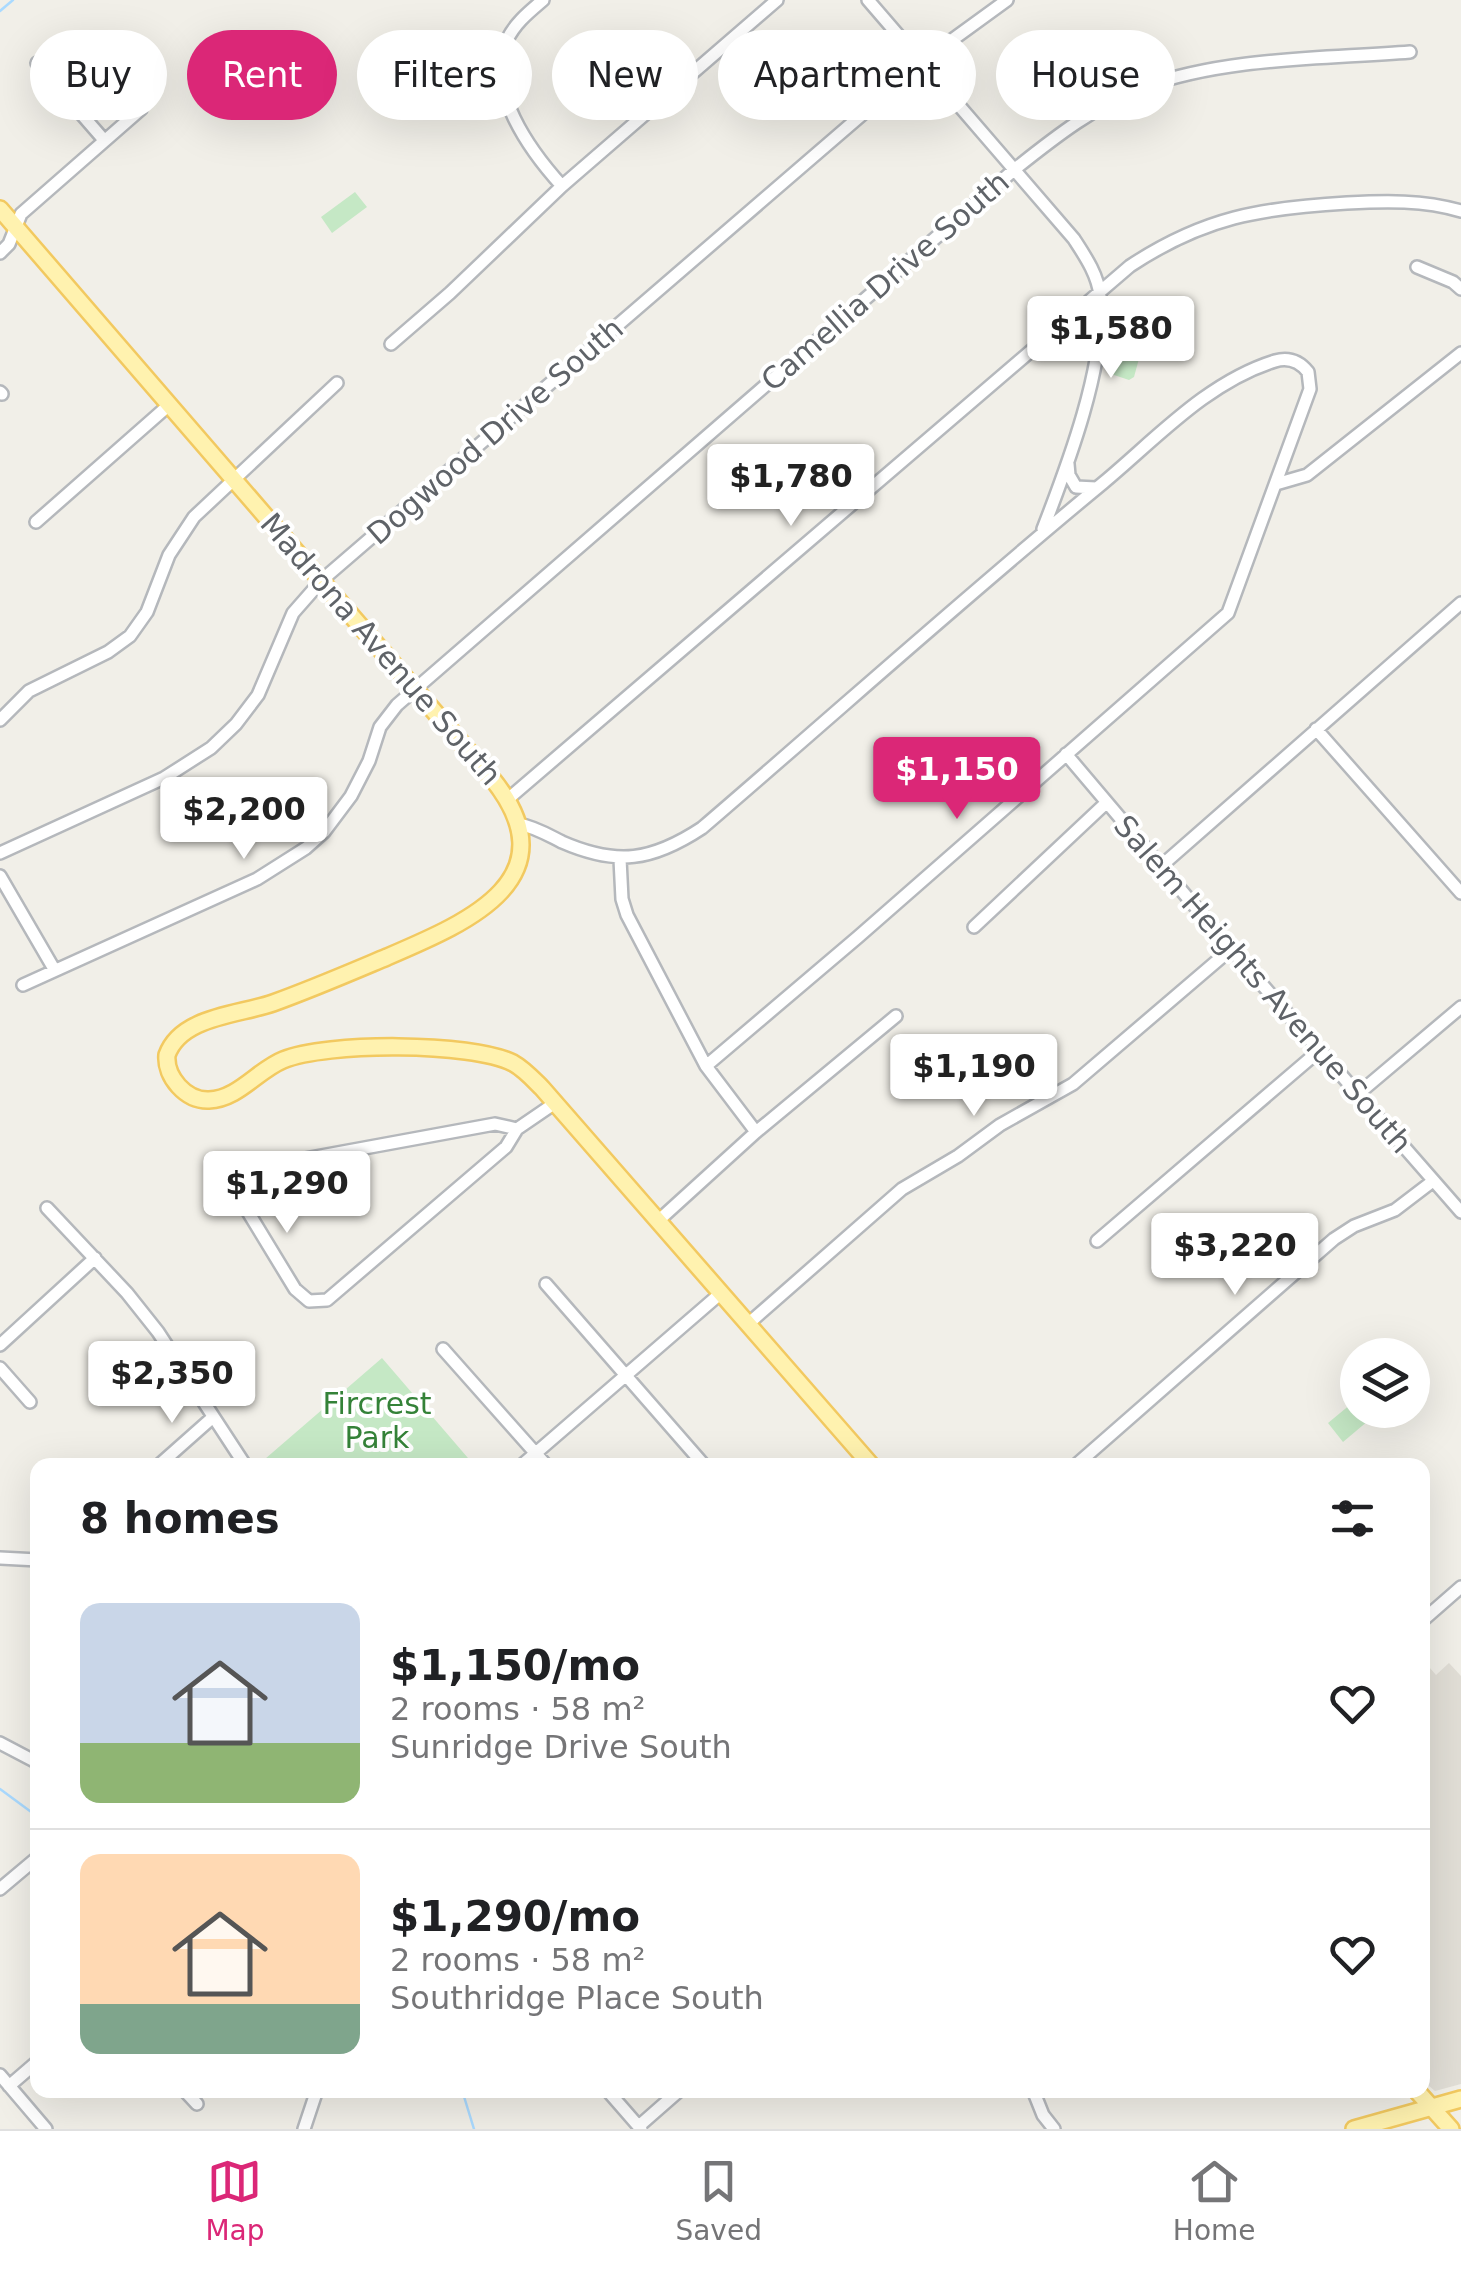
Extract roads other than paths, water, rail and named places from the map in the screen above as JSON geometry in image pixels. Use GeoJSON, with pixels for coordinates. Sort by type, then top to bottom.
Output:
{"type":"FeatureCollection","features":[{"type":"Feature","properties":{"kind":"main road","name":"Madrona Avenue South"},"geometry":{"type":"LineString","coordinates":[[0,209],[8,230],[170,405],[415,688],[508,799],[519,824],[513,876],[481,912],[429,939],[321,984],[190,1028],[174,1039],[166,1062],[172,1077],[185,1091],[211,1100],[234,1092],[276,1062],[309,1053],[373,1048],[476,1053],[514,1064],[555,1102],[865,1458]]}},
{"type":"Feature","properties":{"kind":"main road"},"geometry":{"type":"LineString","coordinates":[[1423,2098],[1452,2129]]}},
{"type":"Feature","properties":{"kind":"main road"},"geometry":{"type":"LineString","coordinates":[[1354,2129],[1461,2099]]}},
{"type":"Feature","properties":{"kind":"street"},"geometry":{"type":"LineString","coordinates":[[543,0],[520,19],[506,41],[502,70],[504,89],[522,134],[562,186]]}},
{"type":"Feature","properties":{"kind":"street"},"geometry":{"type":"LineString","coordinates":[[391,344],[562,186],[776,0]]}},
{"type":"Feature","properties":{"kind":"street"},"geometry":{"type":"LineString","coordinates":[[868,0],[895,30]]}},
{"type":"Feature","properties":{"kind":"street","name":"Dogwood Drive South"},"geometry":{"type":"LineString","coordinates":[[966,30],[1006,0]]}},
{"type":"Feature","properties":{"kind":"street","name":"Camellia Drive South"},"geometry":{"type":"LineString","coordinates":[[23,985],[256,878],[306,848],[324,832],[351,796],[369,761],[380,727],[415,688],[1015,169],[1098,108],[1186,74],[1410,52]]}},
{"type":"Feature","properties":{"kind":"street"},"geometry":{"type":"LineString","coordinates":[[87,120],[104,140]]}},
{"type":"Feature","properties":{"kind":"street"},"geometry":{"type":"LineString","coordinates":[[0,252],[9,244],[8,230],[21,214],[128,120]]}},
{"type":"Feature","properties":{"kind":"street","name":"Dogwood Drive South"},"geometry":{"type":"LineString","coordinates":[[0,852],[164,778],[211,748],[258,695],[293,613],[322,580],[856,120]]}},
{"type":"Feature","properties":{"kind":"street"},"geometry":{"type":"LineString","coordinates":[[973,120],[1074,239],[1090,264],[1100,292],[1098,348],[1068,464],[1042,530]]}},
{"type":"Feature","properties":{"kind":"street"},"geometry":{"type":"LineString","coordinates":[[508,799],[1130,266],[1184,234],[1264,209],[1413,201],[1461,211]]}},
{"type":"Feature","properties":{"kind":"street"},"geometry":{"type":"LineString","coordinates":[[1418,267],[1461,289]]}},
{"type":"Feature","properties":{"kind":"street"},"geometry":{"type":"LineString","coordinates":[[1276,484],[1307,475],[1461,353]]}},
{"type":"Feature","properties":{"kind":"street"},"geometry":{"type":"LineString","coordinates":[[519,824],[576,848],[620,859],[669,848],[702,828],[1042,530],[1186,411],[1223,386],[1279,360],[1293,360],[1308,372],[1310,389],[1235,597],[1222,620],[706,1066]]}},
{"type":"Feature","properties":{"kind":"street"},"geometry":{"type":"LineString","coordinates":[[0,720],[28,692],[108,652],[130,636],[147,612],[168,554],[182,532],[233,478],[337,383]]}},
{"type":"Feature","properties":{"kind":"street"},"geometry":{"type":"LineString","coordinates":[[36,522],[170,405]]}},
{"type":"Feature","properties":{"kind":"street"},"geometry":{"type":"LineString","coordinates":[[1068,464],[1069,476],[1076,486],[1096,488]]}},
{"type":"Feature","properties":{"kind":"street"},"geometry":{"type":"LineString","coordinates":[[1160,867],[1461,603]]}},
{"type":"Feature","properties":{"kind":"street"},"geometry":{"type":"LineString","coordinates":[[1316,729],[1461,893]]}},
{"type":"Feature","properties":{"kind":"street","name":"Salem Heights Avenue South"},"geometry":{"type":"LineString","coordinates":[[1066,754],[1461,1212]]}},
{"type":"Feature","properties":{"kind":"street"},"geometry":{"type":"LineString","coordinates":[[974,927],[1106,802]]}},
{"type":"Feature","properties":{"kind":"street"},"geometry":{"type":"LineString","coordinates":[[620,859],[627,916],[706,1066],[756,1132]]}},
{"type":"Feature","properties":{"kind":"street"},"geometry":{"type":"LineString","coordinates":[[0,876],[54,969]]}},
{"type":"Feature","properties":{"kind":"street"},"geometry":{"type":"LineString","coordinates":[[748,1324],[902,1189],[1073,1084],[1231,949]]}},
{"type":"Feature","properties":{"kind":"street"},"geometry":{"type":"LineString","coordinates":[[1358,1094],[1461,1008]]}},
{"type":"Feature","properties":{"kind":"street"},"geometry":{"type":"LineString","coordinates":[[658,1221],[756,1132],[896,1016]]}},
{"type":"Feature","properties":{"kind":"street"},"geometry":{"type":"LineString","coordinates":[[1097,1241],[1320,1050]]}},
{"type":"Feature","properties":{"kind":"street"},"geometry":{"type":"LineString","coordinates":[[518,1129],[495,1124],[260,1167],[242,1178],[238,1197],[295,1288],[310,1301],[327,1300],[506,1146],[518,1129],[555,1102]]}},
{"type":"Feature","properties":{"kind":"street"},"geometry":{"type":"LineString","coordinates":[[1084,1458],[1334,1239],[1354,1226],[1395,1210],[1433,1180]]}},
{"type":"Feature","properties":{"kind":"street"},"geometry":{"type":"LineString","coordinates":[[47,1208],[158,1332],[240,1458]]}},
{"type":"Feature","properties":{"kind":"street"},"geometry":{"type":"LineString","coordinates":[[0,1345],[95,1258]]}},
{"type":"Feature","properties":{"kind":"street"},"geometry":{"type":"LineString","coordinates":[[546,1284],[698,1458]]}},
{"type":"Feature","properties":{"kind":"street"},"geometry":{"type":"LineString","coordinates":[[530,1458],[720,1293]]}},
{"type":"Feature","properties":{"kind":"street"},"geometry":{"type":"LineString","coordinates":[[443,1349],[540,1458]]}},
{"type":"Feature","properties":{"kind":"street"},"geometry":{"type":"LineString","coordinates":[[0,1368],[30,1402]]}},
{"type":"Feature","properties":{"kind":"street"},"geometry":{"type":"LineString","coordinates":[[167,1458],[212,1418]]}},
{"type":"Feature","properties":{"kind":"street"},"geometry":{"type":"LineString","coordinates":[[0,1558],[30,1560]]}},
{"type":"Feature","properties":{"kind":"street"},"geometry":{"type":"LineString","coordinates":[[1430,1614],[1461,1587]]}},
{"type":"Feature","properties":{"kind":"street"},"geometry":{"type":"LineString","coordinates":[[0,1743],[30,1759]]}},
{"type":"Feature","properties":{"kind":"street"},"geometry":{"type":"LineString","coordinates":[[0,1889],[30,1864]]}},
{"type":"Feature","properties":{"kind":"street"},"geometry":{"type":"LineString","coordinates":[[9,2086],[30,2068]]}},
{"type":"Feature","properties":{"kind":"street"},"geometry":{"type":"LineString","coordinates":[[0,2075],[46,2129]]}},
{"type":"Feature","properties":{"kind":"street"},"geometry":{"type":"LineString","coordinates":[[191,2098],[197,2104]]}},
{"type":"Feature","properties":{"kind":"street"},"geometry":{"type":"LineString","coordinates":[[304,2129],[315,2098]]}},
{"type":"Feature","properties":{"kind":"street"},"geometry":{"type":"LineString","coordinates":[[614,2098],[640,2128],[672,2098]]}},
{"type":"Feature","properties":{"kind":"street"},"geometry":{"type":"LineString","coordinates":[[1036,2098],[1054,2129]]}},
{"type":"Feature","properties":{"kind":"waterway"},"geometry":{"type":"LineString","coordinates":[[0,11],[13,0]]}},
{"type":"Feature","properties":{"kind":"waterway"},"geometry":{"type":"LineString","coordinates":[[0,1789],[30,1811]]}},
{"type":"Feature","properties":{"kind":"waterway"},"geometry":{"type":"LineString","coordinates":[[464,2098],[474,2129]]}},
{"type":"Feature","properties":{"kind":"park label","name":"Fircrest Park"},"geometry":{"type":"Point","coordinates":[377,1420]}}]}
